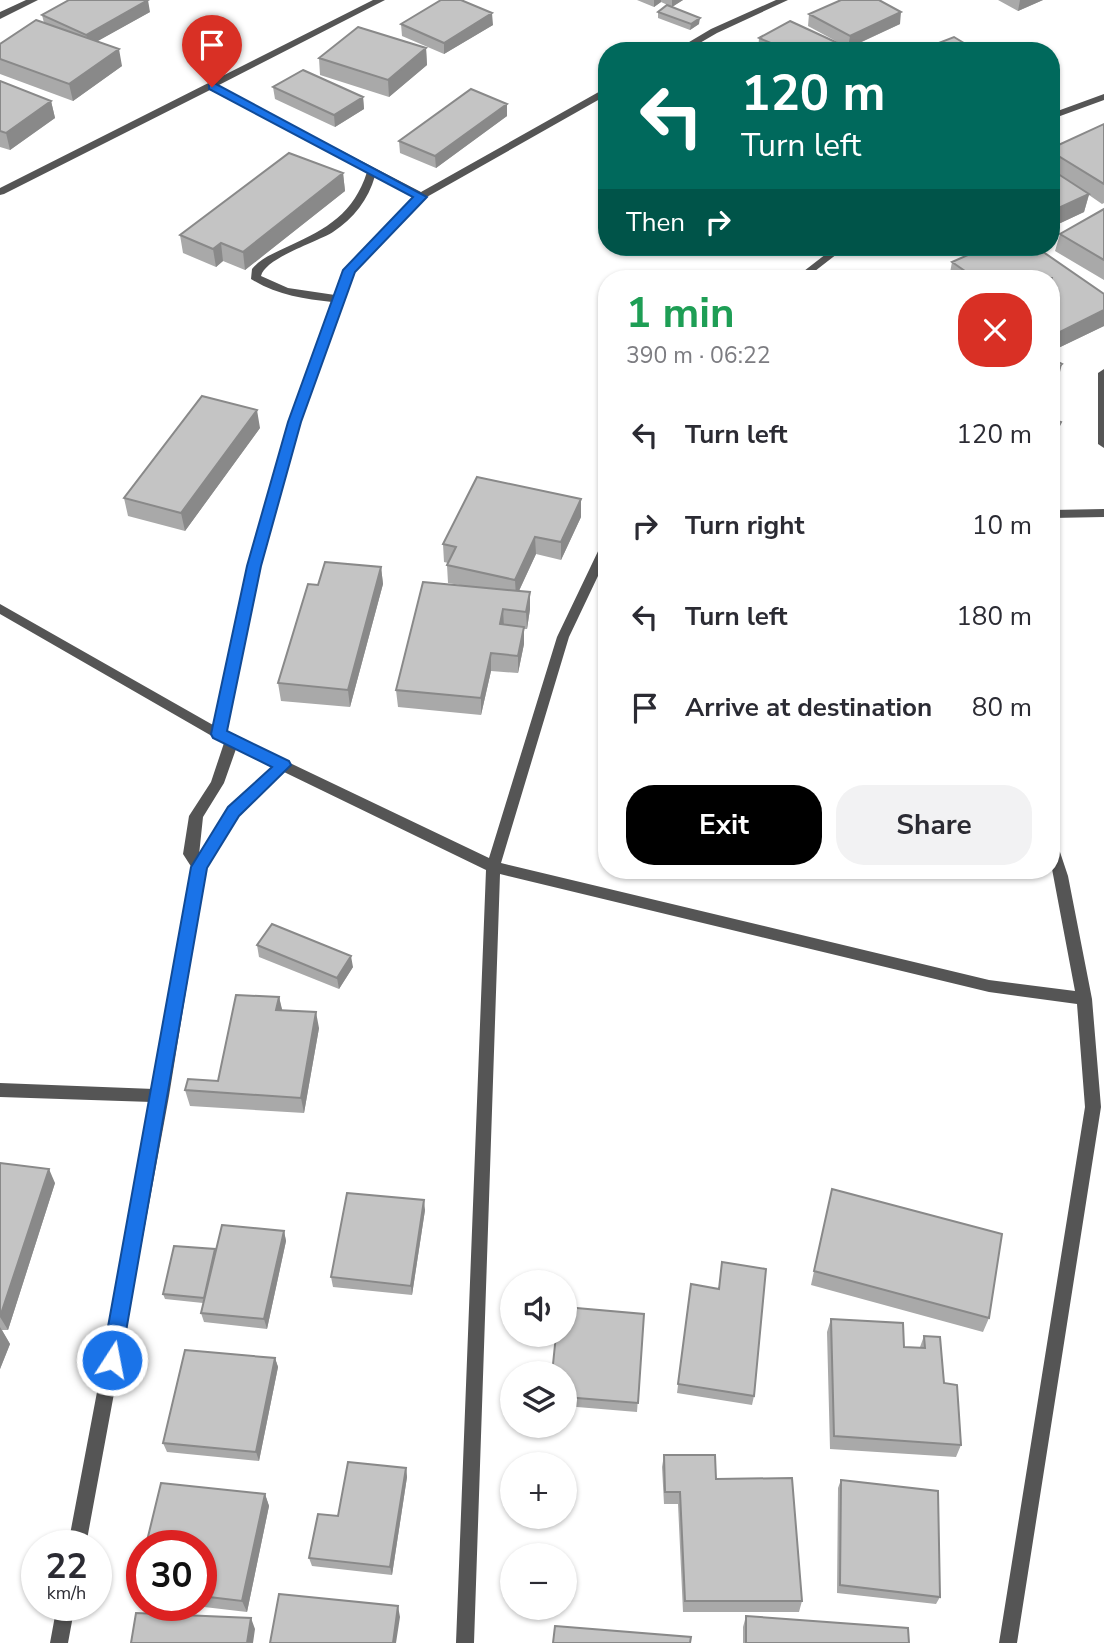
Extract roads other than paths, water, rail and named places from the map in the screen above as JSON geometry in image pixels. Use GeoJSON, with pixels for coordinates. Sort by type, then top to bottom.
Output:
{"type":"FeatureCollection","features":[{"type":"Feature","properties":{"kind":"street"},"geometry":{"type":"LineString","coordinates":[[0,16],[33,0]]}},
{"type":"Feature","properties":{"kind":"street"},"geometry":{"type":"LineString","coordinates":[[0,192],[380,0]]}},
{"type":"Feature","properties":{"kind":"street"},"geometry":{"type":"LineString","coordinates":[[695,42],[783,0]]}},
{"type":"Feature","properties":{"kind":"street"},"geometry":{"type":"LineString","coordinates":[[212,87],[421,197]]}},
{"type":"Feature","properties":{"kind":"street"},"geometry":{"type":"LineString","coordinates":[[199,867],[190,854],[196,816],[217,783],[254,566],[295,422],[349,270],[421,197],[598,96]]}},
{"type":"Feature","properties":{"kind":"street"},"geometry":{"type":"LineString","coordinates":[[1060,113],[1104,97]]}},
{"type":"Feature","properties":{"kind":"street"},"geometry":{"type":"LineString","coordinates":[[339,299],[304,295],[266,285],[255,277],[257,269],[265,261],[333,229],[368,191],[372,171]]}},
{"type":"Feature","properties":{"kind":"street"},"geometry":{"type":"LineString","coordinates":[[811,270],[829,256]]}},
{"type":"Feature","properties":{"kind":"street"},"geometry":{"type":"LineString","coordinates":[[1104,373],[1104,444]]}},
{"type":"Feature","properties":{"kind":"street"},"geometry":{"type":"LineString","coordinates":[[1060,514],[1104,513]]}},
{"type":"Feature","properties":{"kind":"street"},"geometry":{"type":"LineString","coordinates":[[465,1643],[493,867],[563,637],[598,564]]}},
{"type":"Feature","properties":{"kind":"street"},"geometry":{"type":"LineString","coordinates":[[0,608],[225,737],[493,867],[989,986],[1084,999]]}},
{"type":"Feature","properties":{"kind":"street"},"geometry":{"type":"LineString","coordinates":[[80,1530],[161,1096],[199,867],[233,811],[283,765]]}},
{"type":"Feature","properties":{"kind":"street"},"geometry":{"type":"LineString","coordinates":[[1008,1643],[1093,1107],[1084,999],[1060,873]]}},
{"type":"Feature","properties":{"kind":"street"},"geometry":{"type":"LineString","coordinates":[[0,1090],[161,1096]]}},
{"type":"Feature","properties":{"kind":"street"},"geometry":{"type":"LineString","coordinates":[[59,1643],[63,1621]]}}]}
